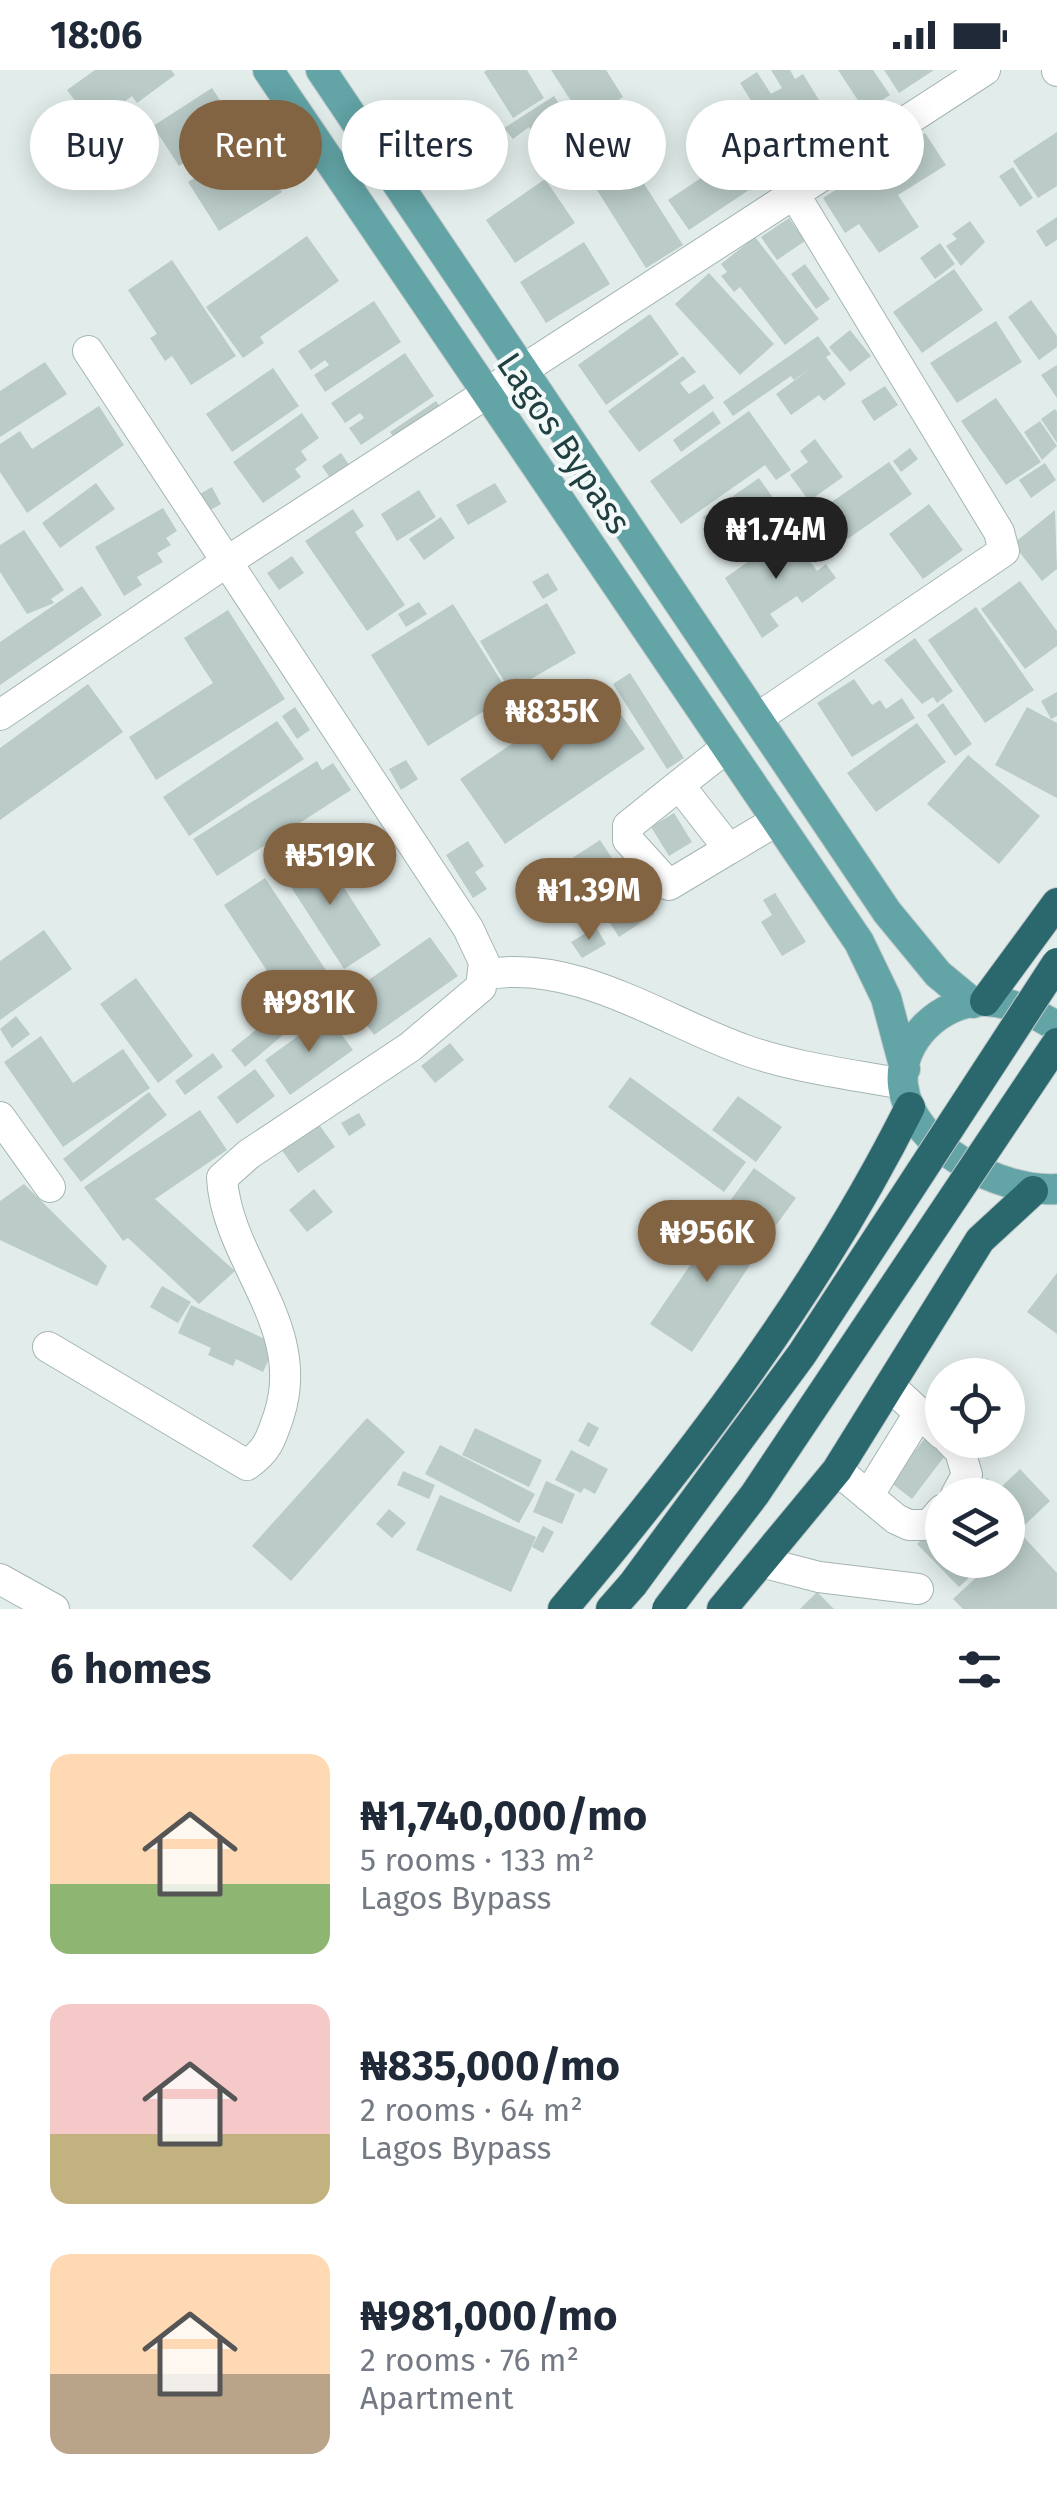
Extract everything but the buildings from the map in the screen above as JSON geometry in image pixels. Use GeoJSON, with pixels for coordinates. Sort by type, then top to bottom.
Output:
{"type":"FeatureCollection","features":[{"type":"Feature","properties":{"kind":"highway"},"geometry":{"type":"LineString","coordinates":[[979,1002],[1057,903]]}},
{"type":"Feature","properties":{"kind":"highway"},"geometry":{"type":"LineString","coordinates":[[612,1609],[802,1354],[1057,963]]}},
{"type":"Feature","properties":{"kind":"highway"},"geometry":{"type":"LineString","coordinates":[[668,1609],[775,1465],[1057,1043]]}},
{"type":"Feature","properties":{"kind":"highway"},"geometry":{"type":"LineString","coordinates":[[563,1609],[748,1377],[876,1175],[906,1087]]}},
{"type":"Feature","properties":{"kind":"highway"},"geometry":{"type":"LineString","coordinates":[[722,1609],[837,1470],[980,1240],[1045,1190]]}},
{"type":"Feature","properties":{"kind":"main road","name":"Lagos Bypass"},"geometry":{"type":"LineString","coordinates":[[268,70],[875,970],[906,1087]]}},
{"type":"Feature","properties":{"kind":"main road","name":"Lagos Bypass"},"geometry":{"type":"LineString","coordinates":[[321,70],[914,948],[979,1002]]}},
{"type":"Feature","properties":{"kind":"main road"},"geometry":{"type":"LineString","coordinates":[[1045,1190],[1006,1184],[969,1167],[942,1145],[906,1087],[916,1036],[936,1017],[979,1002],[1032,1012],[1057,1027]]}},
{"type":"Feature","properties":{"kind":"street"},"geometry":{"type":"LineString","coordinates":[[0,715],[225,563],[985,70]]}},
{"type":"Feature","properties":{"kind":"street"},"geometry":{"type":"LineString","coordinates":[[759,716],[1004,551],[999,532],[793,192]]}},
{"type":"Feature","properties":{"kind":"street"},"geometry":{"type":"LineString","coordinates":[[48,1347],[246,1465],[268,1450],[283,1404],[282,1334],[224,1205],[222,1178],[250,1154],[410,1047],[482,987],[484,962],[468,928],[88,351]]}},
{"type":"Feature","properties":{"kind":"street"},"geometry":{"type":"LineString","coordinates":[[726,748],[628,826],[628,840],[668,885],[776,821]]}},
{"type":"Feature","properties":{"kind":"street"},"geometry":{"type":"LineString","coordinates":[[679,785],[729,849]]}},
{"type":"Feature","properties":{"kind":"street"},"geometry":{"type":"LineString","coordinates":[[483,975],[502,972],[591,985],[746,1050],[906,1087]]}},
{"type":"Feature","properties":{"kind":"street"},"geometry":{"type":"LineString","coordinates":[[0,1117],[50,1188]]}},
{"type":"Feature","properties":{"kind":"street"},"geometry":{"type":"LineString","coordinates":[[890,1386],[925,1417]]}},
{"type":"Feature","properties":{"kind":"street"},"geometry":{"type":"LineString","coordinates":[[868,1496],[920,1412]]}},
{"type":"Feature","properties":{"kind":"street"},"geometry":{"type":"LineString","coordinates":[[837,1470],[910,1526],[925,1525]]}},
{"type":"Feature","properties":{"kind":"street"},"geometry":{"type":"LineString","coordinates":[[762,1562],[819,1577],[918,1588]]}},
{"type":"Feature","properties":{"kind":"street"},"geometry":{"type":"LineString","coordinates":[[0,1579],[54,1609]]}}]}
